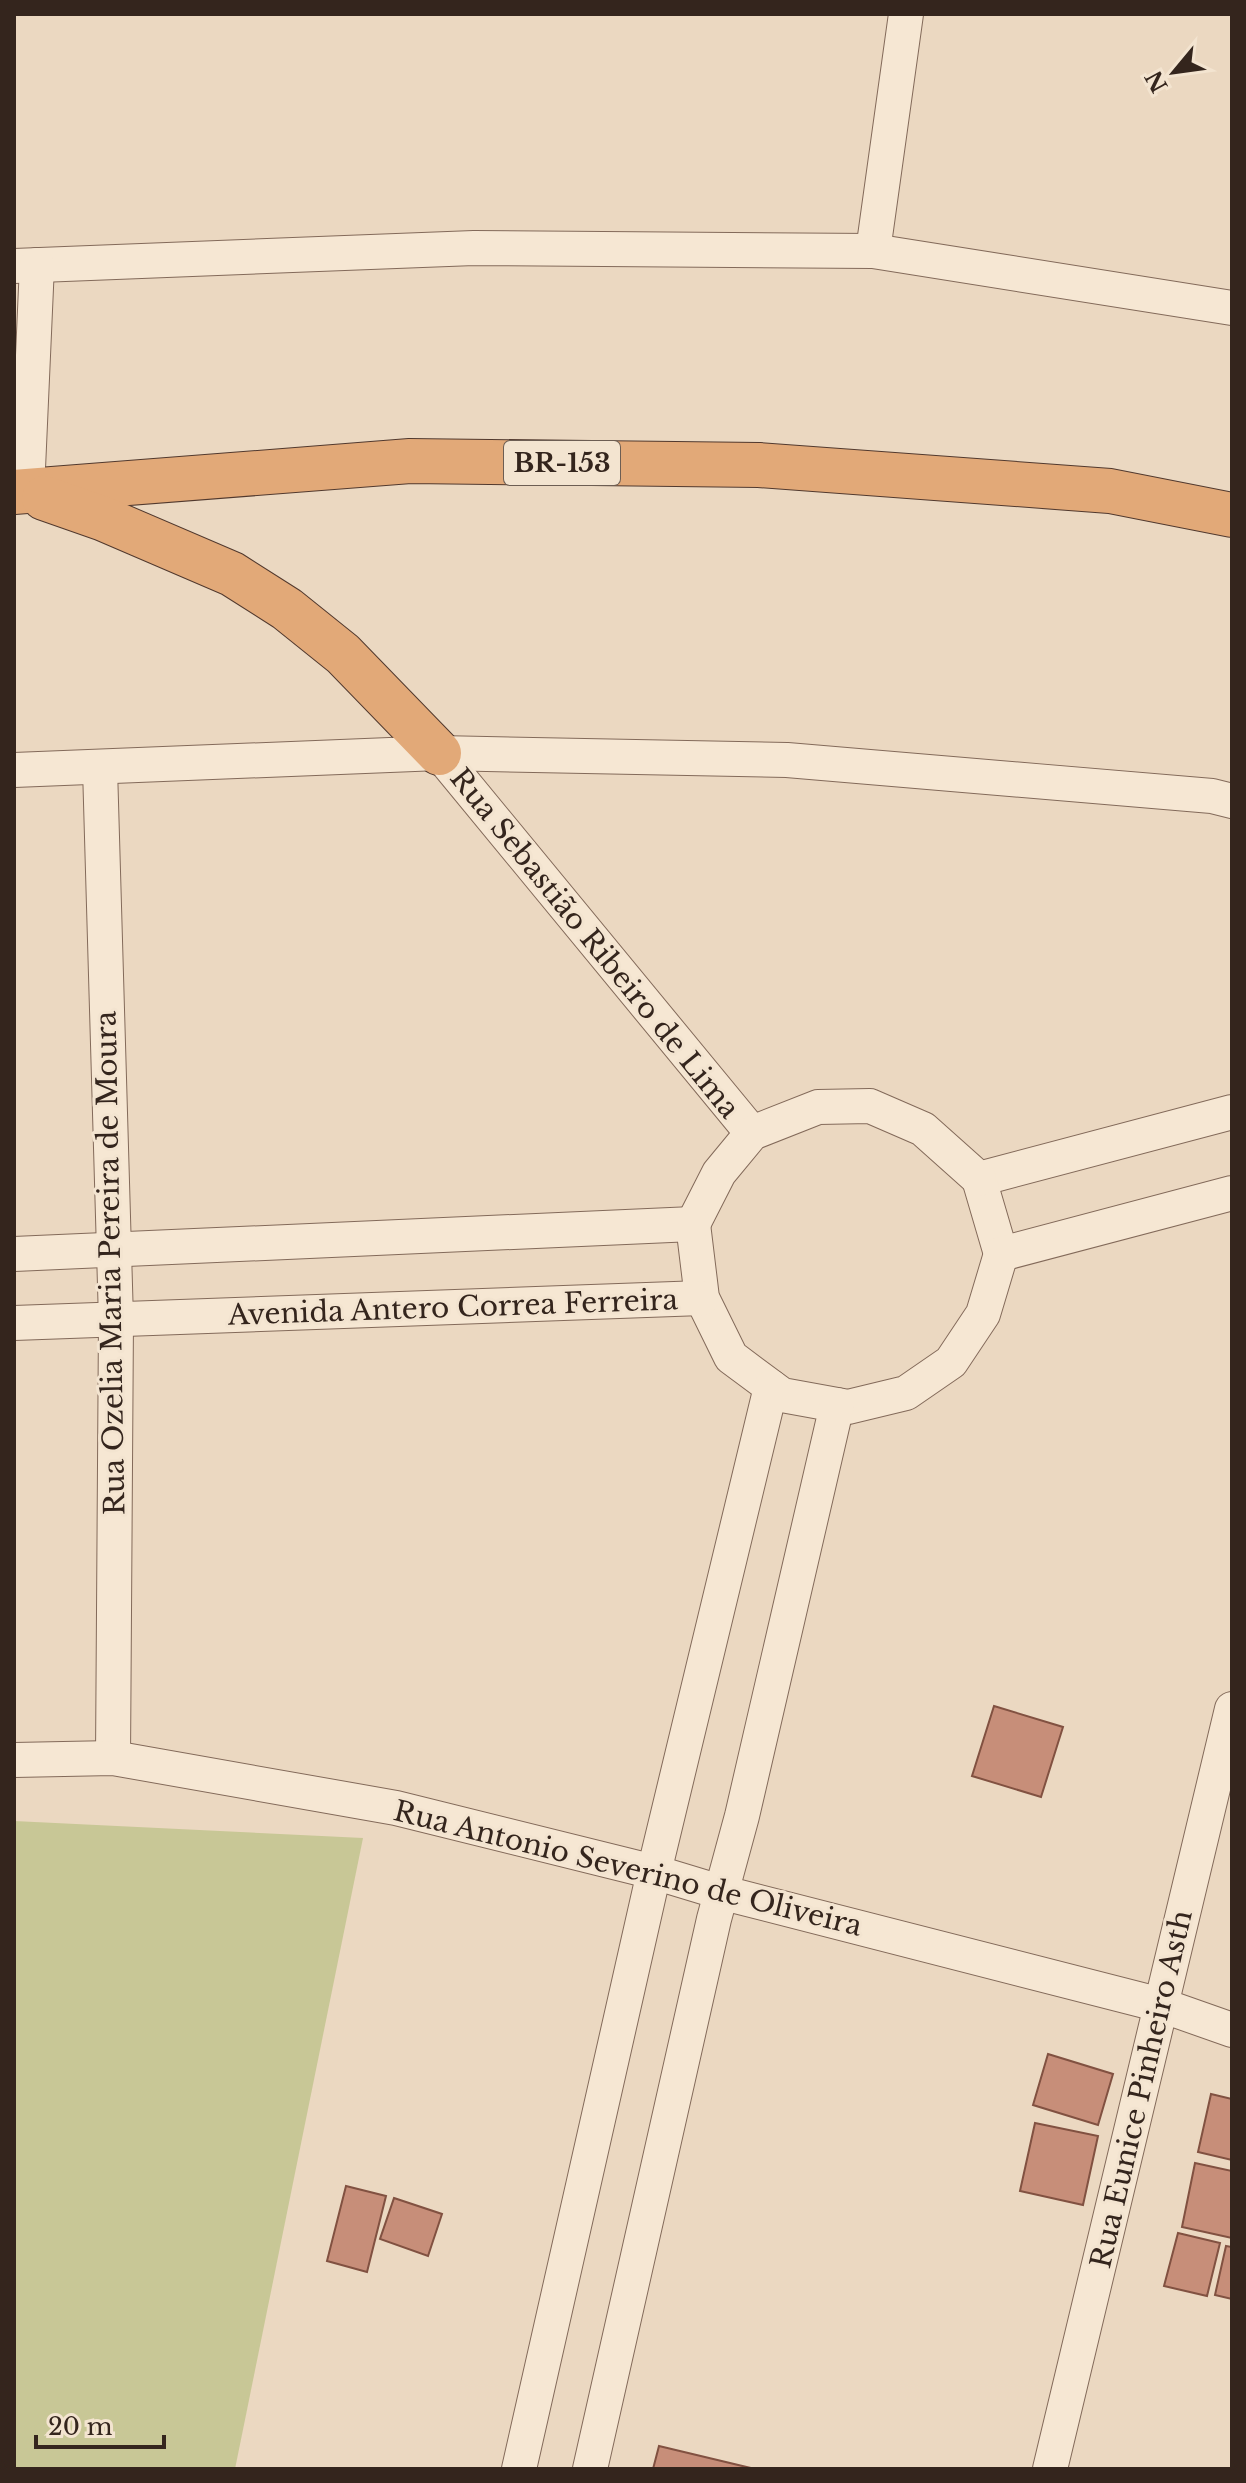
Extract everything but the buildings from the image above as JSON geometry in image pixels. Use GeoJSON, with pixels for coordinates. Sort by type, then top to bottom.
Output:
{"type":"FeatureCollection","features":[{"type":"Feature","properties":{"kind":"highway","name":"BR-153"},"geometry":{"type":"LineString","coordinates":[[20,492],[410,461],[759,465],[1110,491],[1232,515]]}},
{"type":"Feature","properties":{"kind":"highway"},"geometry":{"type":"LineString","coordinates":[[20,492],[104,519],[232,574],[287,609],[343,654],[439,753]]}},
{"type":"Feature","properties":{"kind":"street"},"geometry":{"type":"LineString","coordinates":[[873,251],[906,14]]}},
{"type":"Feature","properties":{"kind":"street"},"geometry":{"type":"LineString","coordinates":[[20,492],[25,265],[474,248],[873,251],[1232,308]]}},
{"type":"Feature","properties":{"kind":"street"},"geometry":{"type":"LineString","coordinates":[[14,770],[439,753],[787,760],[1212,796],[1232,801]]}},
{"type":"Feature","properties":{"kind":"street","name":"Rua Sebastião Ribeiro de Lima"},"geometry":{"type":"LineString","coordinates":[[439,753],[752,1133]]}},
{"type":"Feature","properties":{"kind":"street","name":"Rua Ozelia Maria Pereira de Moura"},"geometry":{"type":"LineString","coordinates":[[100,768],[116,1320],[113,1758]]}},
{"type":"Feature","properties":{"kind":"street"},"geometry":{"type":"LineString","coordinates":[[702,1298],[693,1224],[719,1173],[752,1133],[818,1107],[870,1106],[923,1129],[979,1179],[1001,1254],[1232,1193]]}},
{"type":"Feature","properties":{"kind":"street"},"geometry":{"type":"LineString","coordinates":[[979,1179],[1232,1112]]}},
{"type":"Feature","properties":{"kind":"street"},"geometry":{"type":"LineString","coordinates":[[14,1254],[693,1224]]}},
{"type":"Feature","properties":{"kind":"street","name":"Avenida Antero Correa Ferreira"},"geometry":{"type":"LineString","coordinates":[[14,1323],[702,1298],[731,1357],[771,1387],[782,1395],[848,1407],[906,1393],[951,1362],[983,1314],[1001,1254]]}},
{"type":"Feature","properties":{"kind":"street"},"geometry":{"type":"LineString","coordinates":[[519,2469],[654,1872],[771,1387]]}},
{"type":"Feature","properties":{"kind":"street"},"geometry":{"type":"LineString","coordinates":[[590,2469],[720,1892],[742,1816],[837,1405]]}},
{"type":"Feature","properties":{"kind":"street","name":"Rua Eunice Pinheiro Asth"},"geometry":{"type":"LineString","coordinates":[[1050,2469],[1232,1709]]}},
{"type":"Feature","properties":{"kind":"street","name":"Rua Antonio Severino de Oliveira"},"geometry":{"type":"LineString","coordinates":[[14,1760],[113,1758],[396,1808],[1161,2005],[1232,2030]]}},
{"type":"Feature","properties":{"kind":"shaded area"},"geometry":{"type":"Polygon","coordinates":[[[14,1821],[363,1838],[235,2469],[14,2469],[14,1821]]]}}]}
